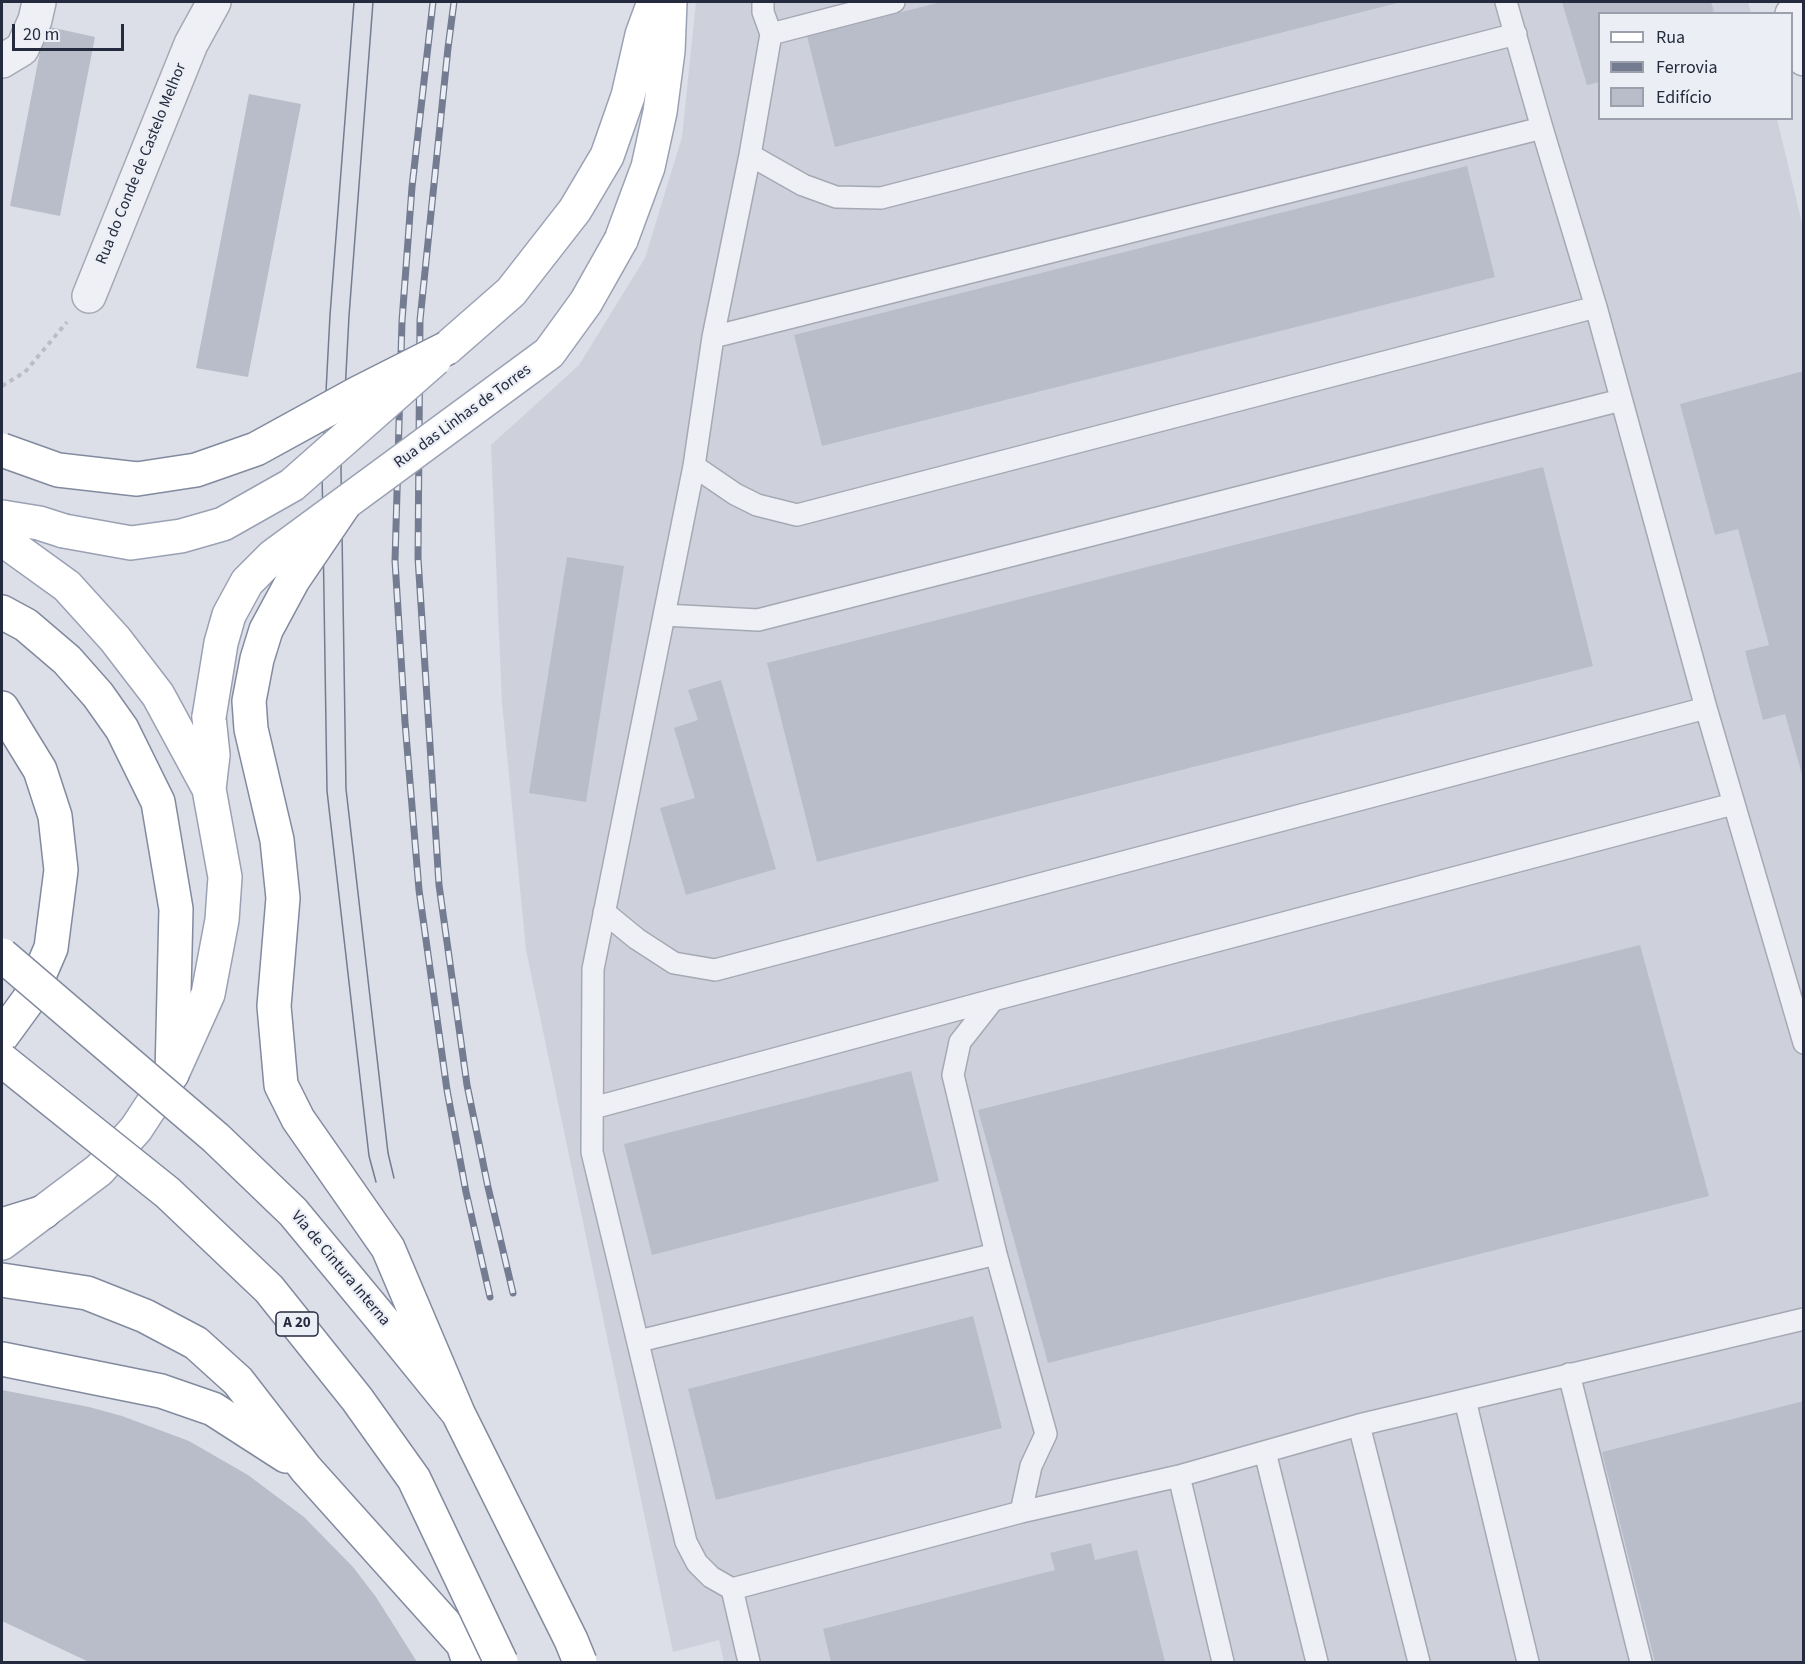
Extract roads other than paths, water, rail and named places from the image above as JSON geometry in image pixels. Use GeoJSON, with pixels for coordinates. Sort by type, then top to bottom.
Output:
{"type":"FeatureCollection","features":[{"type":"Feature","properties":{"kind":"main road"},"geometry":{"type":"LineString","coordinates":[[2,517],[131,543],[181,536],[223,524],[292,485],[511,292],[574,210],[607,156],[628,96],[642,35],[654,2]]}},
{"type":"Feature","properties":{"kind":"main road","name":"Rua das Linhas de Torres"},"geometry":{"type":"LineString","coordinates":[[209,789],[213,755],[209,717],[221,643],[229,615],[247,582],[273,556],[549,353],[586,302],[621,240],[648,167],[660,112],[668,51],[670,2]]}},
{"type":"Feature","properties":{"kind":"main road"},"geometry":{"type":"LineString","coordinates":[[2,450],[58,470],[136,479],[196,470],[256,448],[447,348]]}},
{"type":"Feature","properties":{"kind":"main road"},"geometry":{"type":"LineString","coordinates":[[344,505],[293,580],[266,630],[257,659],[249,701],[251,729],[277,840],[283,898],[273,1006],[281,1085],[298,1119],[388,1248],[458,1413]]}},
{"type":"Feature","properties":{"kind":"main road"},"geometry":{"type":"LineString","coordinates":[[2,539],[67,586],[115,639],[158,695],[209,789],[225,877],[222,920],[208,994],[172,1074],[136,1129],[99,1170],[2,1243]]}},
{"type":"Feature","properties":{"kind":"main road"},"geometry":{"type":"LineString","coordinates":[[2,612],[26,625],[67,660],[98,695],[122,729],[158,802],[176,909],[172,1074]]}},
{"type":"Feature","properties":{"kind":"main road"},"geometry":{"type":"LineString","coordinates":[[2,708],[40,770],[55,816],[61,870],[51,948],[29,999],[2,1036]]}},
{"type":"Feature","properties":{"kind":"main road","name":"Via de Cintura Interna"},"geometry":{"type":"LineString","coordinates":[[2,954],[216,1138],[293,1212],[458,1413],[580,1662]]}},
{"type":"Feature","properties":{"kind":"main road","name":"A 20"},"geometry":{"type":"LineString","coordinates":[[2,1060],[168,1193],[269,1289],[357,1399],[414,1479],[501,1662]]}},
{"type":"Feature","properties":{"kind":"main road"},"geometry":{"type":"LineString","coordinates":[[2,1225],[44,1212]]}},
{"type":"Feature","properties":{"kind":"main road"},"geometry":{"type":"LineString","coordinates":[[2,1280],[87,1293],[145,1316],[196,1343],[238,1381],[306,1469],[463,1644],[469,1662]]}},
{"type":"Feature","properties":{"kind":"main road"},"geometry":{"type":"LineString","coordinates":[[2,1359],[161,1390],[213,1409],[306,1469]]}},
{"type":"Feature","properties":{"kind":"street"},"geometry":{"type":"LineString","coordinates":[[2,61],[22,48],[35,20],[39,2]]}},
{"type":"Feature","properties":{"kind":"street","name":"Rua do Conde de Castelo Melhor"},"geometry":{"type":"LineString","coordinates":[[89,296],[190,44],[214,2]]}},
{"type":"Feature","properties":{"kind":"street"},"geometry":{"type":"LineString","coordinates":[[1793,22],[1803,59]]}},
{"type":"Feature","properties":{"kind":"lane"},"geometry":{"type":"LineString","coordinates":[[763,2],[771,34],[750,155],[713,337],[694,466],[593,969],[592,1152],[686,1542],[697,1563],[711,1577],[732,1589],[1021,1512],[1179,1476],[1359,1425],[1803,1319]]}},
{"type":"Feature","properties":{"kind":"lane"},"geometry":{"type":"LineString","coordinates":[[771,34],[894,2]]}},
{"type":"Feature","properties":{"kind":"lane"},"geometry":{"type":"LineString","coordinates":[[1506,2],[1596,307],[1706,708],[1803,1043]]}},
{"type":"Feature","properties":{"kind":"lane"},"geometry":{"type":"LineString","coordinates":[[750,155],[803,185],[836,197],[881,198],[1516,34]]}},
{"type":"Feature","properties":{"kind":"lane"},"geometry":{"type":"LineString","coordinates":[[713,337],[1542,128]]}},
{"type":"Feature","properties":{"kind":"lane"},"geometry":{"type":"LineString","coordinates":[[694,466],[757,506],[797,515],[1596,307]]}},
{"type":"Feature","properties":{"kind":"lane"},"geometry":{"type":"LineString","coordinates":[[664,615],[758,620],[1621,400]]}},
{"type":"Feature","properties":{"kind":"lane"},"geometry":{"type":"LineString","coordinates":[[604,912],[637,939],[674,963],[715,970],[1706,708]]}},
{"type":"Feature","properties":{"kind":"lane"},"geometry":{"type":"LineString","coordinates":[[593,1108],[1733,804]]}},
{"type":"Feature","properties":{"kind":"lane"},"geometry":{"type":"LineString","coordinates":[[993,1000],[960,1042],[953,1075],[996,1254],[1046,1434],[1031,1466],[1021,1512]]}},
{"type":"Feature","properties":{"kind":"lane"},"geometry":{"type":"LineString","coordinates":[[639,1341],[996,1254]]}},
{"type":"Feature","properties":{"kind":"lane"},"geometry":{"type":"LineString","coordinates":[[1569,1374],[1641,1662]]}},
{"type":"Feature","properties":{"kind":"lane"},"geometry":{"type":"LineString","coordinates":[[1465,1400],[1528,1662]]}},
{"type":"Feature","properties":{"kind":"lane"},"geometry":{"type":"LineString","coordinates":[[1359,1425],[1419,1662]]}},
{"type":"Feature","properties":{"kind":"lane"},"geometry":{"type":"LineString","coordinates":[[1265,1452],[1317,1662]]}},
{"type":"Feature","properties":{"kind":"lane"},"geometry":{"type":"LineString","coordinates":[[1179,1476],[1223,1662]]}},
{"type":"Feature","properties":{"kind":"lane"},"geometry":{"type":"LineString","coordinates":[[732,1589],[750,1662]]}},
{"type":"Feature","properties":{"kind":"tram line"},"geometry":{"type":"LineString","coordinates":[[354,2],[330,315],[322,468],[327,791],[369,1156],[376,1182]]}},
{"type":"Feature","properties":{"kind":"tram line"},"geometry":{"type":"LineString","coordinates":[[373,2],[349,316],[341,469],[346,789],[388,1153],[394,1178]]}},
{"type":"Feature","properties":{"kind":"railway"},"geometry":{"type":"LineString","coordinates":[[433,2],[412,187],[402,321],[395,561],[419,890],[447,1090],[466,1192],[490,1297]]}},
{"type":"Feature","properties":{"kind":"railway"},"geometry":{"type":"LineString","coordinates":[[454,2],[420,320],[418,558],[439,885],[467,1085],[513,1293]]}}]}
